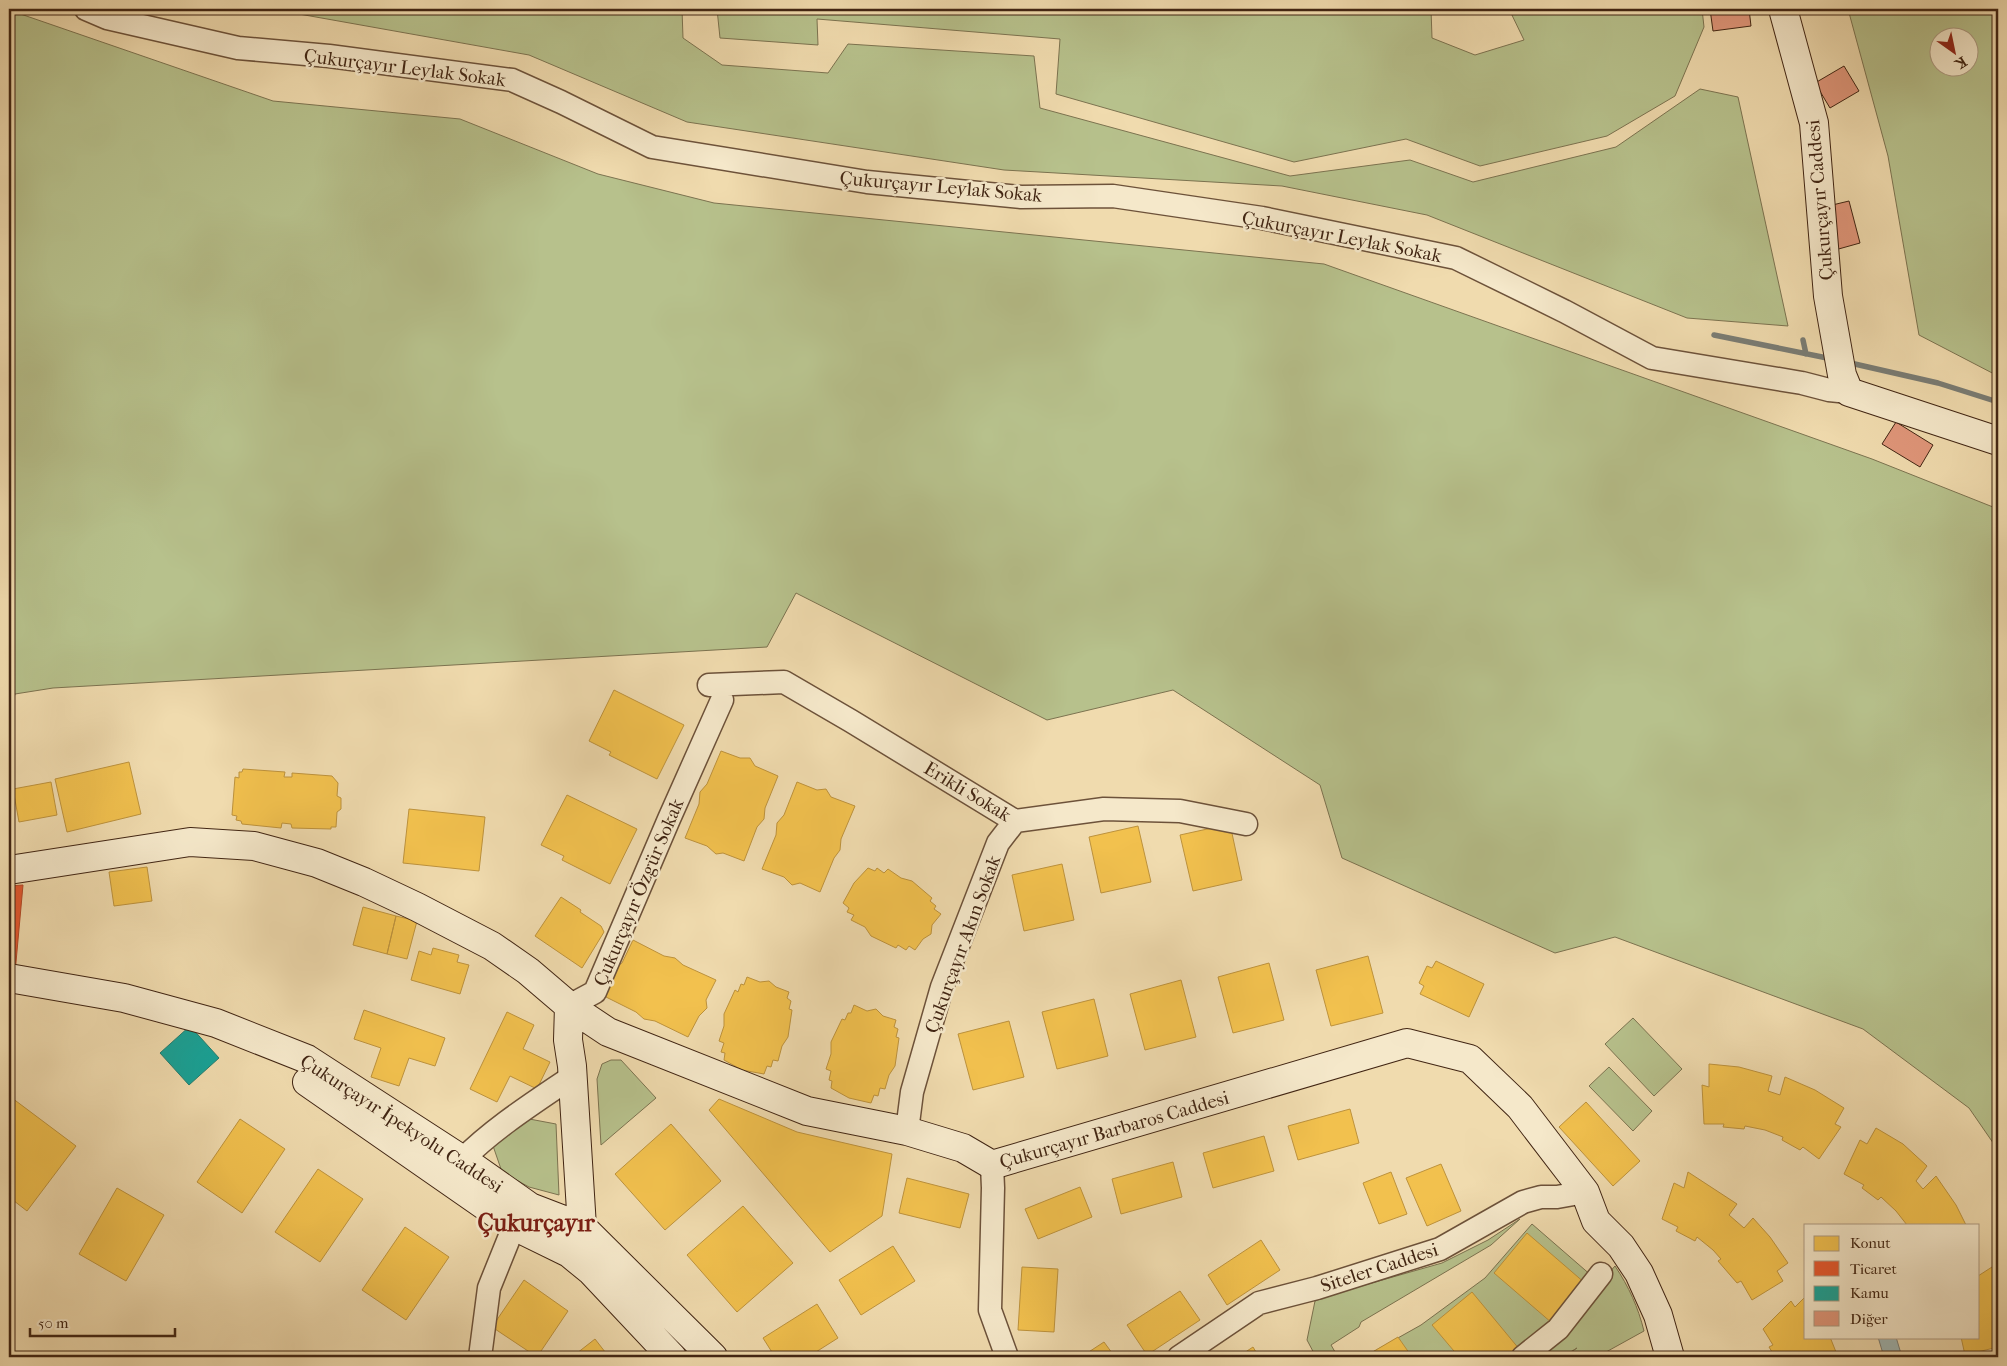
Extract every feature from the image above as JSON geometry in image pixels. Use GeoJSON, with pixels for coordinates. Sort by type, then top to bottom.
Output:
{"type":"FeatureCollection","features":[{"type":"Feature","properties":{"kind":"street","name":"Çukurçayır Leylak Sokak"},"geometry":{"type":"LineString","coordinates":[[86,9],[107,18],[238,48],[329,56],[512,80],[652,147],[867,182],[1021,197],[1113,196],[1262,218],[1456,258],[1564,311],[1652,358],[1802,382],[1829,390],[1846,383]]}},
{"type":"Feature","properties":{"kind":"street","name":"Çukurçayır Caddesi"},"geometry":{"type":"LineString","coordinates":[[1783,9],[1814,123],[1828,296],[1836,343],[1846,383]]}},
{"type":"Feature","properties":{"kind":"street"},"geometry":{"type":"LineString","coordinates":[[1846,383],[1998,441]]}},
{"type":"Feature","properties":{"kind":"street","name":"Erikli Sokak"},"geometry":{"type":"LineString","coordinates":[[716,693],[784,682],[1015,821],[1104,809],[1180,811],[1246,824]]}},
{"type":"Feature","properties":{"kind":"street","name":"Çukurçayır Özgür Sokak"},"geometry":{"type":"LineString","coordinates":[[569,1006],[595,992],[716,693]]}},
{"type":"Feature","properties":{"kind":"street","name":"Çukurçayır Akın Sokak"},"geometry":{"type":"LineString","coordinates":[[907,1131],[912,1092],[942,987],[998,843],[1015,821]]}},
{"type":"Feature","properties":{"kind":"street","name":"Çukurçayır Barbaros Caddesi"},"geometry":{"type":"LineString","coordinates":[[9,870],[190,842],[254,846],[317,863],[364,882],[417,907],[492,946],[528,971],[569,1006],[608,1032],[807,1111],[907,1131],[964,1148],[992,1165],[1407,1043],[1470,1059],[1520,1107],[1585,1192],[1596,1221],[1621,1246],[1640,1274],[1658,1315],[1670,1357]]}},
{"type":"Feature","properties":{"kind":"street","name":"Çukurçayır İpekyolu Caddesi"},"geometry":{"type":"LineString","coordinates":[[9,978],[124,998],[216,1023],[307,1059],[462,1160],[530,1207],[582,1227],[713,1357]]}},
{"type":"Feature","properties":{"kind":"street"},"geometry":{"type":"LineString","coordinates":[[569,1006],[568,1040],[582,1227],[569,1253]]}},
{"type":"Feature","properties":{"kind":"street","name":"Çukurçayır İpekyolu Caddesi"},"geometry":{"type":"LineString","coordinates":[[216,1023],[326,1093],[514,1226],[569,1253],[590,1271],[672,1357]]}},
{"type":"Feature","properties":{"kind":"street"},"geometry":{"type":"LineString","coordinates":[[462,1160],[478,1144],[517,1114],[572,1076]]}},
{"type":"Feature","properties":{"kind":"street"},"geometry":{"type":"LineString","coordinates":[[992,1165],[990,1310],[1007,1357]]}},
{"type":"Feature","properties":{"kind":"street","name":"Siteler Caddesi"},"geometry":{"type":"LineString","coordinates":[[1179,1357],[1259,1303],[1317,1288],[1440,1249],[1523,1202],[1541,1197],[1557,1197],[1585,1192]]}},
{"type":"Feature","properties":{"kind":"street"},"geometry":{"type":"LineString","coordinates":[[480,1357],[489,1288],[514,1226]]}},
{"type":"Feature","properties":{"kind":"street"},"geometry":{"type":"LineString","coordinates":[[1522,1357],[1558,1329],[1601,1274]]}},
{"type":"Feature","properties":{"kind":"green space"},"geometry":{"type":"Polygon","coordinates":[[[271,9],[682,9],[683,38],[722,65],[828,73],[848,44],[1034,56],[1040,108],[1290,176],[1410,160],[1473,182],[1616,147],[1700,89],[1738,97],[1788,326],[1687,318],[1427,215],[1282,186],[1004,170],[687,122],[529,55],[271,9]]]}},
{"type":"Feature","properties":{"kind":"green space"},"geometry":{"type":"Polygon","coordinates":[[[717,9],[1431,9],[1432,38],[1475,55],[1524,40],[1509,9],[1702,9],[1704,27],[1675,96],[1607,136],[1480,166],[1406,139],[1294,162],[1056,94],[1060,39],[817,19],[818,45],[720,38],[717,9]]]}},
{"type":"Feature","properties":{"kind":"green space"},"geometry":{"type":"Polygon","coordinates":[[[1848,9],[1998,9],[1998,376],[1919,335],[1888,156],[1848,9]]]}},
{"type":"Feature","properties":{"kind":"green space"},"geometry":{"type":"Polygon","coordinates":[[[9,10],[273,101],[460,119],[598,174],[714,203],[1324,264],[1872,459],[1998,509],[1998,1150],[1969,1108],[1863,1029],[1615,937],[1555,953],[1342,858],[1320,785],[1173,690],[1047,720],[796,593],[767,647],[53,688],[15,694],[9,717],[9,10]]]}},
{"type":"Feature","properties":{"kind":"green space"},"geometry":{"type":"Polygon","coordinates":[[[1633,1018],[1682,1069],[1654,1096],[1605,1044],[1633,1018]]]}},
{"type":"Feature","properties":{"kind":"green space"},"geometry":{"type":"Polygon","coordinates":[[[611,1060],[621,1060],[656,1098],[601,1145],[597,1079],[602,1064],[611,1060]]]}},
{"type":"Feature","properties":{"kind":"green space"},"geometry":{"type":"Polygon","coordinates":[[[1609,1067],[1652,1111],[1633,1131],[1589,1086],[1609,1067]]]}},
{"type":"Feature","properties":{"kind":"green space"},"geometry":{"type":"Polygon","coordinates":[[[524,1118],[556,1124],[559,1195],[529,1187],[502,1172],[491,1140],[524,1118]]]}},
{"type":"Feature","properties":{"kind":"green space"},"geometry":{"type":"Polygon","coordinates":[[[1520,1219],[1491,1245],[1361,1322],[1359,1327],[1331,1345],[1338,1357],[1316,1357],[1307,1340],[1315,1301],[1333,1294],[1442,1263],[1488,1240],[1520,1219]]]}},
{"type":"Feature","properties":{"kind":"green space"},"geometry":{"type":"Polygon","coordinates":[[[1532,1224],[1600,1283],[1615,1266],[1633,1297],[1644,1331],[1597,1357],[1564,1357],[1577,1348],[1562,1357],[1364,1357],[1421,1325],[1485,1278],[1532,1224]]]}},
{"type":"Feature","properties":{"kind":"water"},"geometry":{"type":"Polygon","coordinates":[[[1878,1338],[1896,1338],[1902,1357],[1884,1357],[1878,1338]]]}},
{"type":"Feature","properties":{"kind":"building: Konut"},"geometry":{"type":"Polygon","coordinates":[[[614,690],[684,725],[657,779],[609,755],[611,752],[589,741],[614,690]]]}},
{"type":"Feature","properties":{"kind":"building: Konut"},"geometry":{"type":"Polygon","coordinates":[[[721,751],[740,758],[750,758],[755,766],[778,776],[765,808],[764,819],[757,827],[744,861],[723,853],[716,854],[707,846],[685,838],[699,804],[700,792],[707,784],[721,751]]]}},
{"type":"Feature","properties":{"kind":"building: Konut"},"geometry":{"type":"Polygon","coordinates":[[[129,762],[141,814],[67,832],[55,779],[129,762]]]}},
{"type":"Feature","properties":{"kind":"building: Konut"},"geometry":{"type":"Polygon","coordinates":[[[243,769],[285,772],[284,777],[292,777],[292,773],[332,776],[338,783],[337,796],[341,798],[341,809],[337,812],[336,827],[331,827],[331,829],[292,828],[291,824],[282,823],[281,828],[242,824],[241,821],[236,820],[237,816],[232,815],[235,777],[239,778],[239,772],[242,772],[243,769]]]}},
{"type":"Feature","properties":{"kind":"building: Konut"},"geometry":{"type":"Polygon","coordinates":[[[51,782],[57,815],[19,822],[13,789],[51,782]]]}},
{"type":"Feature","properties":{"kind":"building: Konut"},"geometry":{"type":"Polygon","coordinates":[[[797,782],[817,790],[826,789],[831,797],[855,806],[841,839],[840,850],[834,858],[820,892],[800,883],[792,885],[784,877],[762,869],[776,835],[777,823],[784,815],[797,782]]]}},
{"type":"Feature","properties":{"kind":"building: Konut"},"geometry":{"type":"Polygon","coordinates":[[[567,795],[637,829],[610,884],[562,860],[564,856],[541,845],[567,795]]]}},
{"type":"Feature","properties":{"kind":"building: Konut"},"geometry":{"type":"Polygon","coordinates":[[[409,809],[485,817],[479,871],[403,863],[409,809]]]}},
{"type":"Feature","properties":{"kind":"building: Konut"},"geometry":{"type":"Polygon","coordinates":[[[1230,824],[1242,880],[1193,891],[1180,835],[1230,824]]]}},
{"type":"Feature","properties":{"kind":"building: Konut"},"geometry":{"type":"Polygon","coordinates":[[[1138,826],[1151,882],[1101,893],[1089,837],[1138,826]]]}},
{"type":"Feature","properties":{"kind":"building: Konut"},"geometry":{"type":"Polygon","coordinates":[[[1062,864],[1074,920],[1024,931],[1012,875],[1062,864]]]}},
{"type":"Feature","properties":{"kind":"building: Konut"},"geometry":{"type":"Polygon","coordinates":[[[147,867],[152,901],[114,906],[109,872],[147,867]]]}},
{"type":"Feature","properties":{"kind":"building: Konut"},"geometry":{"type":"Polygon","coordinates":[[[868,868],[875,871],[877,868],[884,873],[888,869],[901,878],[912,881],[932,898],[930,901],[936,906],[934,909],[941,914],[932,925],[931,934],[923,939],[915,950],[909,946],[906,950],[898,945],[896,948],[871,936],[865,927],[851,920],[854,915],[847,912],[849,908],[843,903],[854,883],[868,868]]]}},
{"type":"Feature","properties":{"kind":"building: Konut"},"geometry":{"type":"Polygon","coordinates":[[[561,897],[601,926],[604,932],[582,968],[535,936],[561,897]]]}},
{"type":"Feature","properties":{"kind":"building: Konut"},"geometry":{"type":"Polygon","coordinates":[[[363,907],[396,916],[387,954],[353,945],[363,907]]]}},
{"type":"Feature","properties":{"kind":"building: Konut"},"geometry":{"type":"Polygon","coordinates":[[[396,916],[417,921],[407,959],[387,954],[396,916]]]}},
{"type":"Feature","properties":{"kind":"building: Konut"},"geometry":{"type":"Polygon","coordinates":[[[633,940],[664,956],[675,958],[683,965],[716,980],[706,1000],[707,1008],[699,1016],[688,1037],[655,1021],[644,1019],[636,1012],[604,996],[614,968],[622,963],[633,940]]]}},
{"type":"Feature","properties":{"kind":"building: Konut"},"geometry":{"type":"Polygon","coordinates":[[[433,948],[459,955],[457,962],[469,965],[460,994],[411,980],[419,951],[431,955],[433,948]]]}},
{"type":"Feature","properties":{"kind":"building: Konut"},"geometry":{"type":"Polygon","coordinates":[[[1368,956],[1383,1013],[1331,1026],[1316,970],[1368,956]]]}},
{"type":"Feature","properties":{"kind":"building: Konut"},"geometry":{"type":"Polygon","coordinates":[[[1436,961],[1484,984],[1469,1017],[1420,994],[1424,986],[1419,983],[1427,966],[1432,968],[1436,961]]]}},
{"type":"Feature","properties":{"kind":"building: Konut"},"geometry":{"type":"Polygon","coordinates":[[[1269,963],[1284,1020],[1233,1033],[1218,977],[1269,963]]]}},
{"type":"Feature","properties":{"kind":"building: Konut"},"geometry":{"type":"Polygon","coordinates":[[[747,977],[760,982],[769,981],[776,987],[789,992],[787,998],[791,1001],[789,1009],[792,1010],[788,1037],[782,1046],[778,1061],[773,1060],[771,1067],[767,1066],[764,1074],[742,1070],[724,1060],[725,1053],[721,1052],[724,1043],[719,1041],[724,1026],[724,1014],[735,990],[738,992],[741,984],[744,985],[747,977]]]}},
{"type":"Feature","properties":{"kind":"building: Konut"},"geometry":{"type":"Polygon","coordinates":[[[1181,980],[1196,1037],[1145,1050],[1130,994],[1181,980]]]}},
{"type":"Feature","properties":{"kind":"building: Konut"},"geometry":{"type":"Polygon","coordinates":[[[1094,999],[1108,1056],[1057,1069],[1042,1012],[1094,999]]]}},
{"type":"Feature","properties":{"kind":"building: Konut"},"geometry":{"type":"Polygon","coordinates":[[[854,1005],[867,1011],[876,1009],[883,1016],[896,1020],[894,1027],[898,1029],[896,1037],[899,1038],[895,1066],[889,1075],[885,1089],[880,1088],[878,1096],[874,1095],[871,1103],[849,1098],[831,1088],[832,1081],[829,1080],[831,1071],[826,1069],[831,1054],[831,1042],[842,1019],[845,1020],[848,1013],[851,1013],[854,1005]]]}},
{"type":"Feature","properties":{"kind":"building: Konut"},"geometry":{"type":"Polygon","coordinates":[[[364,1010],[445,1038],[435,1066],[409,1058],[399,1086],[371,1077],[381,1048],[354,1039],[364,1010]]]}},
{"type":"Feature","properties":{"kind":"building: Konut"},"geometry":{"type":"Polygon","coordinates":[[[507,1012],[534,1025],[523,1049],[550,1062],[537,1089],[510,1076],[497,1102],[470,1089],[507,1012]]]}},
{"type":"Feature","properties":{"kind":"building: Konut"},"geometry":{"type":"Polygon","coordinates":[[[1009,1021],[1024,1077],[973,1090],[958,1034],[1009,1021]]]}},
{"type":"Feature","properties":{"kind":"building: Konut"},"geometry":{"type":"Polygon","coordinates":[[[1709,1064],[1739,1067],[1772,1076],[1768,1091],[1780,1095],[1785,1077],[1815,1090],[1844,1108],[1835,1124],[1841,1127],[1819,1159],[1803,1147],[1800,1150],[1782,1140],[1783,1137],[1765,1130],[1745,1126],[1744,1129],[1723,1127],[1724,1124],[1704,1124],[1702,1085],[1709,1087],[1709,1064]]]}},
{"type":"Feature","properties":{"kind":"building: Konut"},"geometry":{"type":"Polygon","coordinates":[[[12,1098],[76,1146],[27,1211],[9,1197],[9,1102],[12,1098]]]}},
{"type":"Feature","properties":{"kind":"building: Konut"},"geometry":{"type":"Polygon","coordinates":[[[719,1099],[797,1132],[892,1154],[882,1216],[830,1252],[709,1110],[719,1099]]]}},
{"type":"Feature","properties":{"kind":"building: Konut"},"geometry":{"type":"Polygon","coordinates":[[[1586,1102],[1640,1161],[1613,1186],[1559,1127],[1586,1102]]]}},
{"type":"Feature","properties":{"kind":"building: Konut"},"geometry":{"type":"Polygon","coordinates":[[[1350,1109],[1359,1143],[1298,1160],[1288,1126],[1350,1109]]]}},
{"type":"Feature","properties":{"kind":"building: Konut"},"geometry":{"type":"Polygon","coordinates":[[[240,1119],[285,1149],[242,1213],[197,1182],[240,1119]]]}},
{"type":"Feature","properties":{"kind":"building: Konut"},"geometry":{"type":"Polygon","coordinates":[[[671,1124],[721,1181],[665,1230],[615,1174],[671,1124]]]}},
{"type":"Feature","properties":{"kind":"building: Konut"},"geometry":{"type":"Polygon","coordinates":[[[1876,1128],[1903,1144],[1927,1166],[1916,1181],[1923,1189],[1936,1176],[1956,1205],[1966,1224],[1906,1224],[1881,1197],[1878,1200],[1862,1188],[1864,1185],[1844,1174],[1860,1140],[1867,1144],[1876,1128]]]}},
{"type":"Feature","properties":{"kind":"building: Konut"},"geometry":{"type":"Polygon","coordinates":[[[1264,1136],[1274,1171],[1213,1188],[1203,1153],[1264,1136]]]}},
{"type":"Feature","properties":{"kind":"building: Konut"},"geometry":{"type":"Polygon","coordinates":[[[1173,1162],[1182,1197],[1121,1214],[1112,1179],[1173,1162]]]}},
{"type":"Feature","properties":{"kind":"building: Konut"},"geometry":{"type":"Polygon","coordinates":[[[1441,1164],[1461,1211],[1427,1226],[1406,1178],[1441,1164]]]}},
{"type":"Feature","properties":{"kind":"building: Konut"},"geometry":{"type":"Polygon","coordinates":[[[318,1169],[363,1199],[320,1262],[275,1232],[318,1169]]]}},
{"type":"Feature","properties":{"kind":"building: Konut"},"geometry":{"type":"Polygon","coordinates":[[[1391,1172],[1407,1214],[1379,1224],[1363,1183],[1391,1172]]]}},
{"type":"Feature","properties":{"kind":"building: Konut"},"geometry":{"type":"Polygon","coordinates":[[[1688,1172],[1737,1204],[1729,1215],[1744,1228],[1753,1218],[1770,1237],[1788,1263],[1777,1271],[1783,1281],[1752,1300],[1741,1281],[1737,1283],[1718,1261],[1721,1259],[1713,1250],[1697,1237],[1695,1241],[1676,1231],[1678,1227],[1662,1219],[1674,1183],[1684,1188],[1688,1172]]]}},
{"type":"Feature","properties":{"kind":"building: Konut"},"geometry":{"type":"Polygon","coordinates":[[[907,1178],[969,1194],[960,1228],[899,1213],[907,1178]]]}},
{"type":"Feature","properties":{"kind":"building: Konut"},"geometry":{"type":"Polygon","coordinates":[[[1080,1187],[1092,1217],[1038,1239],[1025,1209],[1080,1187]]]}},
{"type":"Feature","properties":{"kind":"building: Konut"},"geometry":{"type":"Polygon","coordinates":[[[117,1188],[164,1215],[126,1281],[79,1254],[117,1188]]]}},
{"type":"Feature","properties":{"kind":"building: Konut"},"geometry":{"type":"Polygon","coordinates":[[[743,1206],[793,1263],[737,1312],[687,1255],[743,1206]]]}},
{"type":"Feature","properties":{"kind":"building: Konut"},"geometry":{"type":"Polygon","coordinates":[[[405,1227],[449,1257],[406,1320],[362,1290],[405,1227]]]}},
{"type":"Feature","properties":{"kind":"building: Konut"},"geometry":{"type":"Polygon","coordinates":[[[1527,1233],[1586,1284],[1552,1323],[1494,1273],[1527,1233]]]}},
{"type":"Feature","properties":{"kind":"building: Konut"},"geometry":{"type":"Polygon","coordinates":[[[1261,1240],[1280,1270],[1227,1305],[1208,1275],[1261,1240]]]}},
{"type":"Feature","properties":{"kind":"building: Konut"},"geometry":{"type":"Polygon","coordinates":[[[893,1246],[915,1281],[861,1315],[839,1280],[893,1246]]]}},
{"type":"Feature","properties":{"kind":"building: Konut"},"geometry":{"type":"Polygon","coordinates":[[[1022,1267],[1058,1269],[1054,1332],[1018,1330],[1022,1267]]]}},
{"type":"Feature","properties":{"kind":"building: Konut"},"geometry":{"type":"Polygon","coordinates":[[[1992,1267],[1998,1283],[1998,1347],[1965,1355],[1961,1338],[1980,1338],[1980,1275],[1992,1267]]]}},
{"type":"Feature","properties":{"kind":"building: Konut"},"geometry":{"type":"Polygon","coordinates":[[[524,1280],[568,1311],[537,1357],[492,1327],[524,1280]]]}},
{"type":"Feature","properties":{"kind":"building: Konut"},"geometry":{"type":"Polygon","coordinates":[[[1180,1291],[1200,1320],[1147,1355],[1127,1325],[1180,1291]]]}},
{"type":"Feature","properties":{"kind":"building: Konut"},"geometry":{"type":"Polygon","coordinates":[[[1472,1292],[1520,1350],[1511,1357],[1459,1357],[1432,1325],[1472,1292]]]}},
{"type":"Feature","properties":{"kind":"building: Konut"},"geometry":{"type":"Polygon","coordinates":[[[1804,1298],[1804,1338],[1830,1338],[1838,1357],[1775,1357],[1769,1347],[1773,1345],[1763,1329],[1791,1301],[1795,1307],[1804,1298]]]}},
{"type":"Feature","properties":{"kind":"building: Konut"},"geometry":{"type":"Polygon","coordinates":[[[817,1304],[838,1338],[808,1357],[775,1357],[763,1338],[817,1304]]]}},
{"type":"Feature","properties":{"kind":"building: Konut"},"geometry":{"type":"Polygon","coordinates":[[[1398,1337],[1412,1357],[1364,1357],[1398,1337]]]}},
{"type":"Feature","properties":{"kind":"building: Konut"},"geometry":{"type":"Polygon","coordinates":[[[595,1339],[609,1357],[572,1357],[595,1339]]]}},
{"type":"Feature","properties":{"kind":"building: Konut"},"geometry":{"type":"Polygon","coordinates":[[[1104,1342],[1115,1357],[1081,1357],[1104,1342]]]}},
{"type":"Feature","properties":{"kind":"building: Konut"},"geometry":{"type":"Polygon","coordinates":[[[1253,1347],[1259,1357],[1238,1357],[1253,1347]]]}},
{"type":"Feature","properties":{"kind":"building: Konut"},"geometry":{"type":"Polygon","coordinates":[[[63,1352],[76,1357],[61,1357],[63,1352]]]}},
{"type":"Feature","properties":{"kind":"building: Ticaret"},"geometry":{"type":"Polygon","coordinates":[[[23,885],[15,973],[9,972],[9,886],[23,885]]]}},
{"type":"Feature","properties":{"kind":"building: Kamu"},"geometry":{"type":"Polygon","coordinates":[[[190,1026],[219,1058],[189,1085],[160,1053],[190,1026]]]}},
{"type":"Feature","properties":{"kind":"building: Diğer"},"geometry":{"type":"Polygon","coordinates":[[[1710,9],[1749,9],[1751,26],[1713,31],[1710,9]]]}},
{"type":"Feature","properties":{"kind":"building: Diğer"},"geometry":{"type":"Polygon","coordinates":[[[1844,66],[1859,91],[1830,108],[1815,83],[1844,66]]]}},
{"type":"Feature","properties":{"kind":"building: Diğer"},"geometry":{"type":"Polygon","coordinates":[[[1849,201],[1860,243],[1835,250],[1824,207],[1849,201]]]}},
{"type":"Feature","properties":{"kind":"building: Diğer"},"geometry":{"type":"Polygon","coordinates":[[[1896,422],[1933,445],[1920,467],[1882,444],[1896,422]]]}},
{"type":"Feature","properties":{"kind":"waterway"},"geometry":{"type":"LineString","coordinates":[[1714,335],[1832,359]]}},
{"type":"Feature","properties":{"kind":"waterway"},"geometry":{"type":"LineString","coordinates":[[1803,340],[1806,354]]}},
{"type":"Feature","properties":{"kind":"waterway"},"geometry":{"type":"LineString","coordinates":[[1846,362],[1938,383],[1998,402]]}},
{"type":"Feature","properties":{"kind":"district","name":"Çukurçayır"},"geometry":{"type":"Point","coordinates":[536,1223]}}]}
